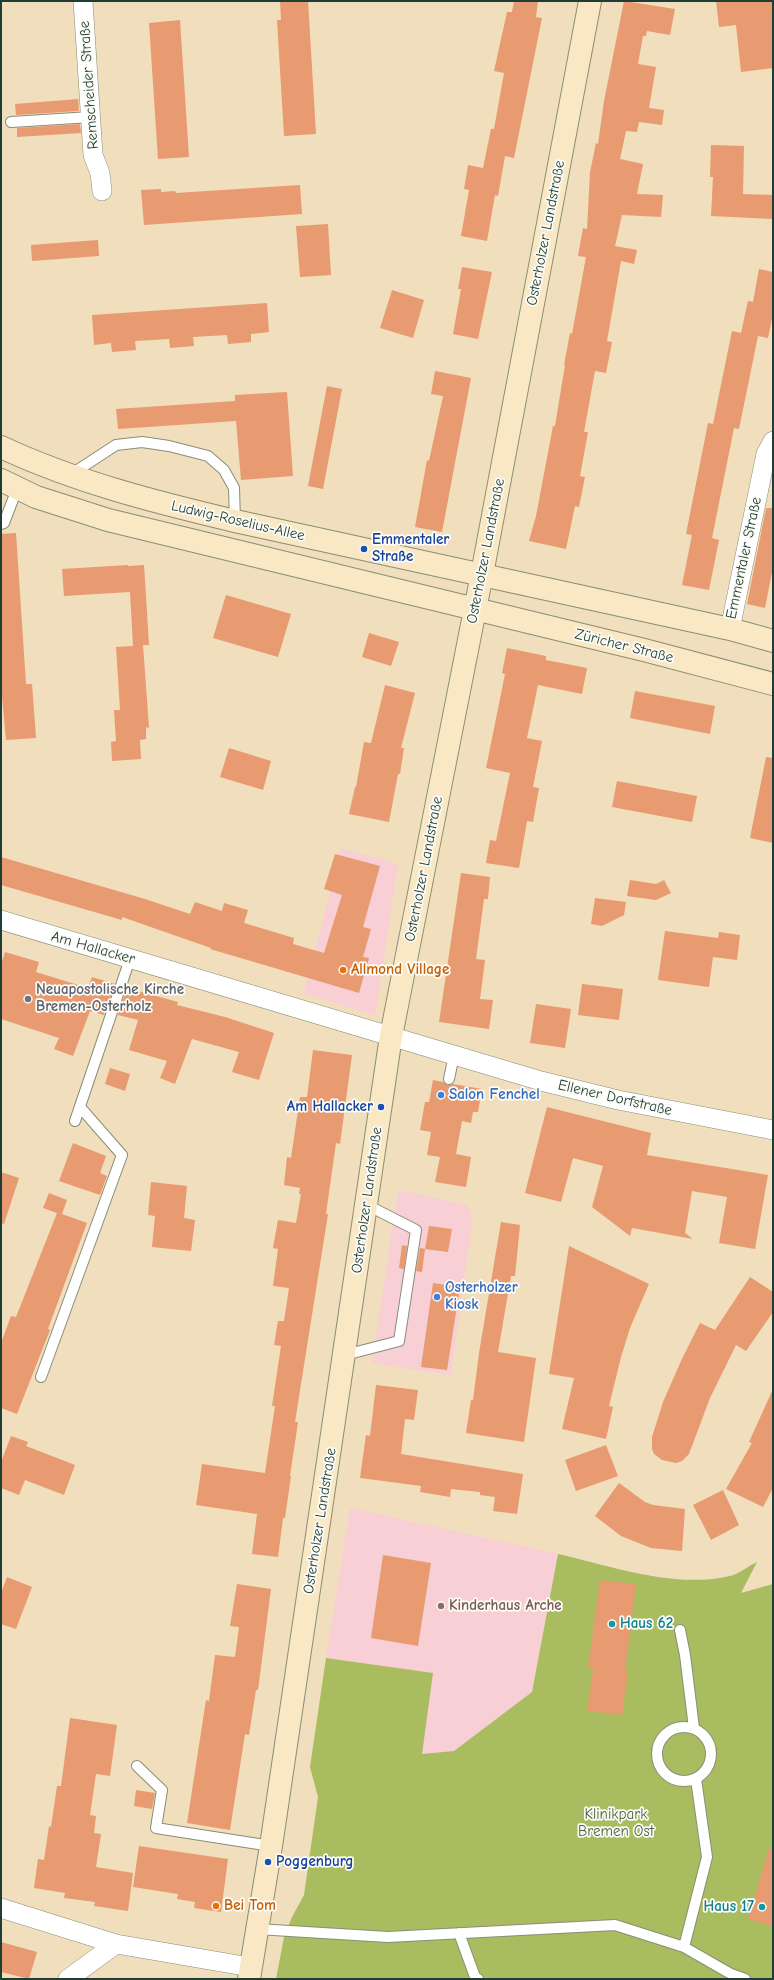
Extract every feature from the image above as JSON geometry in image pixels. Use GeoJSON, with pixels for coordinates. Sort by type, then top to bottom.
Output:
{"type":"FeatureCollection","features":[{"type":"Feature","properties":{"kind":"main road","name":"Osterholzer Landstraße"},"geometry":{"type":"LineString","coordinates":[[250,1973],[271,1846],[391,1036],[482,574],[590,1]]}},
{"type":"Feature","properties":{"kind":"main road","name":"Ludwig-Roselius-Allee"},"geometry":{"type":"LineString","coordinates":[[1,447],[32,462],[69,475],[158,502],[235,521],[482,574]]}},
{"type":"Feature","properties":{"kind":"main road","name":"Ludwig-Roselius-Allee"},"geometry":{"type":"LineString","coordinates":[[9,485],[108,520],[475,610]]}},
{"type":"Feature","properties":{"kind":"main road"},"geometry":{"type":"LineString","coordinates":[[482,574],[730,629],[773,641]]}},
{"type":"Feature","properties":{"kind":"main road","name":"Züricher Straße"},"geometry":{"type":"LineString","coordinates":[[475,610],[644,650],[773,684]]}},
{"type":"Feature","properties":{"kind":"street","name":"Remscheider Straße"},"geometry":{"type":"LineString","coordinates":[[83,1],[93,155],[100,173],[102,191]]}},
{"type":"Feature","properties":{"kind":"street","name":"Emmentaler Straße"},"geometry":{"type":"LineString","coordinates":[[730,629],[766,454],[773,441]]}},
{"type":"Feature","properties":{"kind":"street","name":"Am Hallacker"},"geometry":{"type":"LineString","coordinates":[[1,920],[391,1036]]}},
{"type":"Feature","properties":{"kind":"street","name":"Ellener Dorfstraße"},"geometry":{"type":"LineString","coordinates":[[391,1036],[541,1081],[618,1100],[773,1130]]}},
{"type":"Feature","properties":{"kind":"street"},"geometry":{"type":"LineString","coordinates":[[1,1908],[116,1944],[250,1973]]}},
{"type":"Feature","properties":{"kind":"street"},"geometry":{"type":"LineString","coordinates":[[68,1979],[116,1944]]}},
{"type":"Feature","properties":{"kind":"lane"},"geometry":{"type":"LineString","coordinates":[[11,122],[91,118]]}},
{"type":"Feature","properties":{"kind":"lane"},"geometry":{"type":"LineString","coordinates":[[69,475],[116,445],[142,442],[169,446],[208,456],[224,470],[234,488],[235,521]]}},
{"type":"Feature","properties":{"kind":"lane"},"geometry":{"type":"LineString","coordinates":[[1,524],[4,523],[9,485]]}},
{"type":"Feature","properties":{"kind":"lane"},"geometry":{"type":"LineString","coordinates":[[75,1121],[130,959]]}},
{"type":"Feature","properties":{"kind":"lane"},"geometry":{"type":"LineString","coordinates":[[449,1079],[454,1055]]}},
{"type":"Feature","properties":{"kind":"lane"},"geometry":{"type":"LineString","coordinates":[[41,1377],[122,1155],[80,1107]]}},
{"type":"Feature","properties":{"kind":"lane"},"geometry":{"type":"LineString","coordinates":[[344,1355],[399,1341],[416,1230],[367,1205]]}},
{"type":"Feature","properties":{"kind":"lane"},"geometry":{"type":"LineString","coordinates":[[680,1630],[685,1655],[694,1728]]}},
{"type":"Feature","properties":{"kind":"lane"},"geometry":{"type":"LineString","coordinates":[[678,1728],[694,1728],[703,1734],[709,1743],[712,1753],[707,1768],[696,1779],[685,1782],[670,1778],[665,1775],[659,1766],[656,1756],[658,1745],[664,1736],[678,1728]]}},
{"type":"Feature","properties":{"kind":"lane"},"geometry":{"type":"LineString","coordinates":[[137,1766],[162,1790],[156,1828],[271,1846]]}},
{"type":"Feature","properties":{"kind":"lane"},"geometry":{"type":"LineString","coordinates":[[684,1947],[707,1857],[696,1779]]}},
{"type":"Feature","properties":{"kind":"lane"},"geometry":{"type":"LineString","coordinates":[[257,1929],[358,1936],[459,1933],[615,1925],[684,1947],[731,1974],[745,1979]]}},
{"type":"Feature","properties":{"kind":"lane"},"geometry":{"type":"LineString","coordinates":[[459,1933],[475,1976],[478,1979]]}},
{"type":"Feature","properties":{"kind":"shaded area"},"geometry":{"type":"Polygon","coordinates":[[[341,848],[398,864],[375,1016],[304,993],[341,848]]]}},
{"type":"Feature","properties":{"kind":"shaded area"},"geometry":{"type":"Polygon","coordinates":[[[398,1190],[467,1205],[473,1217],[451,1375],[372,1363],[398,1190]]]}},
{"type":"Feature","properties":{"kind":"shaded area","name":"Kinderhaus Arche"},"geometry":{"type":"Polygon","coordinates":[[[350,1508],[558,1554],[532,1692],[454,1751],[422,1754],[326,1658],[350,1508]]]}},
{"type":"Feature","properties":{"kind":"green space","name":"Klinikpark Bremen Ost"},"geometry":{"type":"Polygon","coordinates":[[[558,1554],[621,1570],[665,1578],[687,1580],[730,1576],[737,1574],[757,1562],[741,1593],[773,1584],[773,1979],[276,1979],[284,1937],[292,1917],[304,1895],[318,1797],[310,1767],[326,1658],[433,1673],[422,1754],[454,1751],[532,1692],[558,1554]]]}},
{"type":"Feature","properties":{"kind":"building"},"geometry":{"type":"Polygon","coordinates":[[[280,1],[308,1],[316,134],[284,136],[277,20],[281,20],[280,1]]]}},
{"type":"Feature","properties":{"kind":"building"},"geometry":{"type":"Polygon","coordinates":[[[514,1],[538,1],[536,17],[542,18],[514,158],[505,156],[498,196],[495,195],[487,241],[461,236],[469,190],[464,189],[468,165],[483,168],[491,129],[494,129],[504,73],[494,71],[507,12],[512,12],[514,1]]]}},
{"type":"Feature","properties":{"kind":"building"},"geometry":{"type":"Polygon","coordinates":[[[624,1],[675,9],[670,35],[647,31],[646,36],[643,36],[638,64],[656,67],[649,108],[664,110],[662,125],[639,122],[637,132],[626,131],[620,159],[643,164],[637,194],[663,195],[661,217],[622,215],[615,246],[637,250],[634,264],[621,261],[607,341],[612,342],[606,373],[595,371],[584,432],[588,432],[580,476],[585,477],[579,507],[575,506],[566,549],[529,541],[536,516],[553,426],[555,426],[564,365],[570,333],[572,334],[586,257],[578,256],[583,228],[587,229],[590,172],[596,143],[598,144],[604,101],[624,1]]]}},
{"type":"Feature","properties":{"kind":"building"},"geometry":{"type":"Polygon","coordinates":[[[716,1],[773,1],[773,68],[741,72],[736,25],[719,27],[716,1]]]}},
{"type":"Feature","properties":{"kind":"building"},"geometry":{"type":"Polygon","coordinates":[[[180,20],[189,157],[158,159],[149,23],[180,20]]]}},
{"type":"Feature","properties":{"kind":"building"},"geometry":{"type":"Polygon","coordinates":[[[78,99],[79,111],[16,115],[15,104],[78,99]]]}},
{"type":"Feature","properties":{"kind":"building"},"geometry":{"type":"Polygon","coordinates":[[[80,124],[81,133],[17,137],[17,128],[80,124]]]}},
{"type":"Feature","properties":{"kind":"building"},"geometry":{"type":"Polygon","coordinates":[[[711,145],[744,146],[743,194],[773,195],[773,219],[711,216],[713,177],[710,177],[711,145]]]}},
{"type":"Feature","properties":{"kind":"building"},"geometry":{"type":"Polygon","coordinates":[[[300,185],[302,214],[144,225],[141,190],[161,189],[161,192],[175,191],[176,193],[300,185]]]}},
{"type":"Feature","properties":{"kind":"building"},"geometry":{"type":"Polygon","coordinates":[[[328,224],[331,275],[300,277],[296,226],[328,224]]]}},
{"type":"Feature","properties":{"kind":"building"},"geometry":{"type":"Polygon","coordinates":[[[98,240],[99,256],[32,261],[31,245],[98,240]]]}},
{"type":"Feature","properties":{"kind":"building"},"geometry":{"type":"Polygon","coordinates":[[[462,267],[492,272],[478,339],[453,334],[461,289],[458,289],[462,267]]]}},
{"type":"Feature","properties":{"kind":"building"},"geometry":{"type":"Polygon","coordinates":[[[759,269],[773,272],[773,314],[768,338],[758,336],[739,429],[734,428],[712,538],[719,540],[709,590],[682,585],[692,535],[686,534],[708,423],[713,424],[732,331],[741,333],[748,301],[753,302],[759,269]]]}},
{"type":"Feature","properties":{"kind":"building"},"geometry":{"type":"Polygon","coordinates":[[[392,290],[424,300],[413,338],[380,328],[392,290]]]}},
{"type":"Feature","properties":{"kind":"building"},"geometry":{"type":"Polygon","coordinates":[[[267,303],[269,332],[251,334],[251,342],[228,344],[227,335],[193,337],[194,346],[170,348],[169,339],[135,341],[136,350],[112,352],[111,343],[94,345],[92,315],[267,303]]]}},
{"type":"Feature","properties":{"kind":"building"},"geometry":{"type":"Polygon","coordinates":[[[435,371],[471,378],[442,532],[415,527],[427,460],[429,461],[443,396],[431,394],[435,371]]]}},
{"type":"Feature","properties":{"kind":"building"},"geometry":{"type":"Polygon","coordinates":[[[327,386],[342,389],[323,489],[308,486],[327,386]]]}},
{"type":"Feature","properties":{"kind":"building"},"geometry":{"type":"Polygon","coordinates":[[[287,392],[293,476],[241,480],[236,421],[118,429],[116,409],[235,401],[235,395],[287,392]]]}},
{"type":"Feature","properties":{"kind":"building"},"geometry":{"type":"Polygon","coordinates":[[[766,508],[773,508],[773,567],[765,608],[747,604],[766,508]]]}},
{"type":"Feature","properties":{"kind":"building"},"geometry":{"type":"Polygon","coordinates":[[[16,533],[26,684],[32,684],[36,738],[6,740],[1,686],[1,534],[16,533]]]}},
{"type":"Feature","properties":{"kind":"building"},"geometry":{"type":"Polygon","coordinates":[[[144,565],[149,645],[143,645],[149,728],[146,727],[146,739],[140,740],[141,759],[112,761],[111,742],[116,741],[114,710],[120,710],[116,647],[133,646],[130,592],[64,596],[62,569],[144,565]]]}},
{"type":"Feature","properties":{"kind":"building"},"geometry":{"type":"Polygon","coordinates":[[[226,595],[291,614],[278,657],[213,638],[226,595]]]}},
{"type":"Feature","properties":{"kind":"building"},"geometry":{"type":"Polygon","coordinates":[[[369,633],[399,642],[391,666],[362,657],[369,633]]]}},
{"type":"Feature","properties":{"kind":"building"},"geometry":{"type":"Polygon","coordinates":[[[507,648],[546,656],[546,660],[587,668],[582,694],[538,685],[527,738],[542,741],[533,787],[539,788],[533,822],[527,821],[519,868],[486,863],[490,840],[496,841],[510,773],[486,768],[505,674],[502,673],[507,648]]]}},
{"type":"Feature","properties":{"kind":"building"},"geometry":{"type":"Polygon","coordinates":[[[385,685],[415,693],[401,748],[404,748],[400,774],[398,774],[389,822],[349,814],[356,787],[364,742],[371,743],[385,685]]]}},
{"type":"Feature","properties":{"kind":"building"},"geometry":{"type":"Polygon","coordinates":[[[635,691],[715,706],[710,734],[630,718],[635,691]]]}},
{"type":"Feature","properties":{"kind":"building"},"geometry":{"type":"Polygon","coordinates":[[[229,748],[271,761],[263,790],[220,777],[229,748]]]}},
{"type":"Feature","properties":{"kind":"building"},"geometry":{"type":"Polygon","coordinates":[[[766,757],[773,758],[773,843],[750,838],[766,757]]]}},
{"type":"Feature","properties":{"kind":"building"},"geometry":{"type":"Polygon","coordinates":[[[617,781],[697,796],[692,822],[612,807],[617,781]]]}},
{"type":"Feature","properties":{"kind":"building"},"geometry":{"type":"Polygon","coordinates":[[[335,854],[380,866],[363,927],[371,929],[363,957],[369,958],[359,993],[210,949],[211,948],[122,917],[122,920],[1,885],[1,857],[145,899],[190,914],[195,902],[222,911],[224,903],[248,910],[244,923],[294,938],[293,944],[324,953],[342,895],[324,889],[335,854]]]}},
{"type":"Feature","properties":{"kind":"building"},"geometry":{"type":"Polygon","coordinates":[[[461,873],[490,877],[488,899],[484,899],[476,959],[485,960],[480,999],[493,1000],[489,1029],[439,1022],[461,873]]]}},
{"type":"Feature","properties":{"kind":"building"},"geometry":{"type":"Polygon","coordinates":[[[630,880],[656,884],[664,880],[671,893],[656,900],[627,896],[630,880]]]}},
{"type":"Feature","properties":{"kind":"building"},"geometry":{"type":"Polygon","coordinates":[[[595,898],[626,902],[624,915],[602,926],[591,924],[595,898]]]}},
{"type":"Feature","properties":{"kind":"building"},"geometry":{"type":"Polygon","coordinates":[[[665,931],[718,938],[719,932],[740,935],[737,960],[713,957],[709,987],[658,980],[665,931]]]}},
{"type":"Feature","properties":{"kind":"building"},"geometry":{"type":"Polygon","coordinates":[[[5,952],[39,962],[36,972],[88,988],[92,977],[115,984],[104,1015],[90,1011],[73,1056],[54,1049],[59,1038],[1,1019],[1,965],[5,952]]]}},
{"type":"Feature","properties":{"kind":"building"},"geometry":{"type":"Polygon","coordinates":[[[582,984],[623,989],[619,1020],[578,1015],[582,984]]]}},
{"type":"Feature","properties":{"kind":"building"},"geometry":{"type":"Polygon","coordinates":[[[127,988],[178,1002],[177,1005],[225,1017],[274,1033],[259,1080],[232,1072],[239,1052],[192,1039],[175,1084],[160,1078],[167,1061],[129,1050],[138,1020],[118,1015],[127,988]]]}},
{"type":"Feature","properties":{"kind":"building"},"geometry":{"type":"Polygon","coordinates":[[[536,1004],[571,1009],[565,1048],[530,1043],[536,1004]]]}},
{"type":"Feature","properties":{"kind":"building"},"geometry":{"type":"Polygon","coordinates":[[[313,1050],[352,1055],[340,1144],[336,1143],[326,1214],[328,1214],[295,1422],[298,1422],[285,1518],[283,1518],[278,1557],[252,1554],[257,1514],[196,1505],[202,1464],[265,1473],[275,1406],[272,1406],[281,1346],[274,1345],[278,1321],[284,1321],[289,1288],[273,1286],[278,1249],[273,1248],[278,1220],[296,1223],[301,1194],[299,1194],[300,1188],[284,1185],[287,1157],[291,1158],[300,1097],[307,1097],[313,1050]]]}},
{"type":"Feature","properties":{"kind":"building"},"geometry":{"type":"Polygon","coordinates":[[[110,1068],[130,1074],[125,1091],[105,1084],[110,1068]]]}},
{"type":"Feature","properties":{"kind":"building"},"geometry":{"type":"Polygon","coordinates":[[[433,1080],[443,1082],[448,1085],[453,1084],[482,1089],[478,1112],[473,1112],[471,1123],[462,1121],[456,1154],[471,1157],[466,1187],[435,1182],[440,1157],[427,1155],[431,1132],[420,1130],[425,1102],[429,1102],[433,1080]]]}},
{"type":"Feature","properties":{"kind":"building"},"geometry":{"type":"Polygon","coordinates":[[[547,1107],[651,1133],[647,1155],[768,1175],[755,1249],[719,1243],[727,1197],[692,1191],[685,1233],[693,1239],[632,1228],[630,1236],[592,1207],[603,1166],[573,1158],[561,1202],[525,1193],[547,1107]]]}},
{"type":"Feature","properties":{"kind":"building"},"geometry":{"type":"Polygon","coordinates":[[[73,1143],[106,1156],[100,1173],[107,1176],[100,1195],[59,1181],[73,1143]]]}},
{"type":"Feature","properties":{"kind":"building"},"geometry":{"type":"Polygon","coordinates":[[[1,1172],[19,1178],[4,1224],[1,1223],[1,1172]]]}},
{"type":"Feature","properties":{"kind":"building"},"geometry":{"type":"Polygon","coordinates":[[[151,1182],[187,1186],[184,1218],[195,1220],[191,1251],[152,1247],[155,1216],[148,1215],[151,1182]]]}},
{"type":"Feature","properties":{"kind":"building"},"geometry":{"type":"Polygon","coordinates":[[[49,1193],[67,1200],[62,1214],[87,1223],[48,1329],[50,1330],[17,1414],[1,1408],[1,1343],[11,1316],[16,1317],[57,1213],[43,1208],[49,1193]]]}},
{"type":"Feature","properties":{"kind":"building"},"geometry":{"type":"Polygon","coordinates":[[[501,1222],[520,1225],[515,1276],[511,1276],[498,1352],[536,1358],[524,1442],[466,1433],[471,1400],[473,1400],[479,1353],[501,1222]]]}},
{"type":"Feature","properties":{"kind":"building"},"geometry":{"type":"Polygon","coordinates":[[[429,1226],[452,1229],[448,1252],[425,1249],[429,1226]]]}},
{"type":"Feature","properties":{"kind":"building"},"geometry":{"type":"Polygon","coordinates":[[[402,1245],[407,1246],[404,1269],[399,1268],[402,1245]]]}},
{"type":"Feature","properties":{"kind":"building"},"geometry":{"type":"Polygon","coordinates":[[[569,1246],[649,1284],[630,1328],[621,1357],[609,1406],[613,1407],[606,1439],[562,1429],[574,1378],[549,1374],[569,1246]]]}},
{"type":"Feature","properties":{"kind":"building"},"geometry":{"type":"Polygon","coordinates":[[[420,1248],[425,1249],[422,1272],[416,1271],[420,1248]]]}},
{"type":"Feature","properties":{"kind":"building"},"geometry":{"type":"Polygon","coordinates":[[[750,1277],[773,1292],[773,1312],[746,1351],[736,1345],[710,1398],[689,1454],[682,1461],[676,1463],[662,1460],[654,1454],[652,1449],[652,1437],[663,1402],[681,1361],[700,1323],[715,1330],[750,1277]]]}},
{"type":"Feature","properties":{"kind":"building"},"geometry":{"type":"Polygon","coordinates":[[[433,1283],[460,1287],[447,1370],[421,1367],[433,1283]]]}},
{"type":"Feature","properties":{"kind":"building"},"geometry":{"type":"Polygon","coordinates":[[[376,1385],[418,1390],[414,1420],[405,1419],[401,1454],[523,1474],[517,1514],[493,1511],[495,1497],[480,1495],[480,1492],[451,1489],[450,1497],[420,1492],[421,1486],[360,1478],[366,1435],[370,1436],[376,1385]]]}},
{"type":"Feature","properties":{"kind":"building"},"geometry":{"type":"Polygon","coordinates":[[[773,1389],[773,1488],[763,1507],[726,1489],[752,1443],[749,1442],[773,1389]]]}},
{"type":"Feature","properties":{"kind":"building"},"geometry":{"type":"Polygon","coordinates":[[[11,1436],[28,1442],[26,1446],[75,1465],[64,1495],[25,1480],[19,1495],[1,1488],[1,1462],[11,1436]]]}},
{"type":"Feature","properties":{"kind":"building"},"geometry":{"type":"Polygon","coordinates":[[[606,1445],[618,1476],[576,1491],[565,1460],[606,1445]]]}},
{"type":"Feature","properties":{"kind":"building"},"geometry":{"type":"Polygon","coordinates":[[[619,1483],[645,1502],[653,1505],[685,1509],[682,1551],[651,1548],[621,1536],[595,1516],[619,1483]]]}},
{"type":"Feature","properties":{"kind":"building"},"geometry":{"type":"Polygon","coordinates":[[[723,1490],[739,1525],[711,1540],[693,1505],[723,1490]]]}},
{"type":"Feature","properties":{"kind":"building"},"geometry":{"type":"Polygon","coordinates":[[[383,1555],[431,1563],[418,1646],[371,1638],[383,1555]]]}},
{"type":"Feature","properties":{"kind":"building"},"geometry":{"type":"Polygon","coordinates":[[[7,1577],[32,1587],[16,1629],[1,1624],[1,1593],[7,1577]]]}},
{"type":"Feature","properties":{"kind":"building","name":"Haus 62"},"geometry":{"type":"Polygon","coordinates":[[[600,1580],[636,1584],[625,1672],[628,1672],[622,1715],[587,1711],[593,1669],[588,1668],[600,1580]]]}},
{"type":"Feature","properties":{"kind":"building"},"geometry":{"type":"Polygon","coordinates":[[[237,1584],[271,1589],[258,1690],[256,1690],[249,1735],[245,1734],[230,1830],[187,1823],[206,1700],[209,1701],[215,1655],[235,1657],[239,1627],[230,1626],[237,1584]]]}},
{"type":"Feature","properties":{"kind":"building"},"geometry":{"type":"Polygon","coordinates":[[[70,1718],[117,1725],[110,1776],[96,1774],[90,1815],[96,1816],[94,1833],[101,1834],[96,1867],[133,1873],[128,1911],[94,1906],[95,1902],[64,1898],[65,1893],[34,1888],[38,1859],[44,1860],[57,1786],[61,1786],[70,1718]]]}},
{"type":"Feature","properties":{"kind":"building"},"geometry":{"type":"Polygon","coordinates":[[[136,1790],[155,1793],[152,1809],[134,1806],[136,1790]]]}},
{"type":"Feature","properties":{"kind":"building"},"geometry":{"type":"Polygon","coordinates":[[[139,1846],[228,1859],[221,1912],[194,1908],[195,1902],[177,1899],[178,1894],[133,1887],[139,1846]]]}},
{"type":"Feature","properties":{"kind":"building","name":"Haus 17"},"geometry":{"type":"Polygon","coordinates":[[[769,1848],[773,1849],[773,1926],[748,1919],[769,1848]]]}},
{"type":"Feature","properties":{"kind":"building"},"geometry":{"type":"Polygon","coordinates":[[[1,1942],[37,1952],[29,1979],[1,1972],[1,1942]]]}},
{"type":"Feature","properties":{"kind":"place","name":"Emmentaler Straße"},"geometry":{"type":"Point","coordinates":[364,549]}},
{"type":"Feature","properties":{"kind":"place","name":"Allmond Village"},"geometry":{"type":"Point","coordinates":[343,970]}},
{"type":"Feature","properties":{"kind":"place","name":"Neuapostolische Kirche Bremen-Osterholz"},"geometry":{"type":"Point","coordinates":[28,999]}},
{"type":"Feature","properties":{"kind":"place","name":"Salon Fenchel"},"geometry":{"type":"Point","coordinates":[441,1095]}},
{"type":"Feature","properties":{"kind":"place","name":"Am Hallacker"},"geometry":{"type":"Point","coordinates":[381,1107]}},
{"type":"Feature","properties":{"kind":"place","name":"Osterholzer Kiosk"},"geometry":{"type":"Point","coordinates":[437,1297]}},
{"type":"Feature","properties":{"kind":"place","name":"Kinderhaus Arche"},"geometry":{"type":"Point","coordinates":[441,1606]}},
{"type":"Feature","properties":{"kind":"place","name":"Haus 62"},"geometry":{"type":"Point","coordinates":[612,1624]}},
{"type":"Feature","properties":{"kind":"place","name":"Poggenburg"},"geometry":{"type":"Point","coordinates":[268,1862]}},
{"type":"Feature","properties":{"kind":"place","name":"Bei Tom"},"geometry":{"type":"Point","coordinates":[216,1906]}},
{"type":"Feature","properties":{"kind":"place","name":"Haus 17"},"geometry":{"type":"Point","coordinates":[762,1907]}}]}
